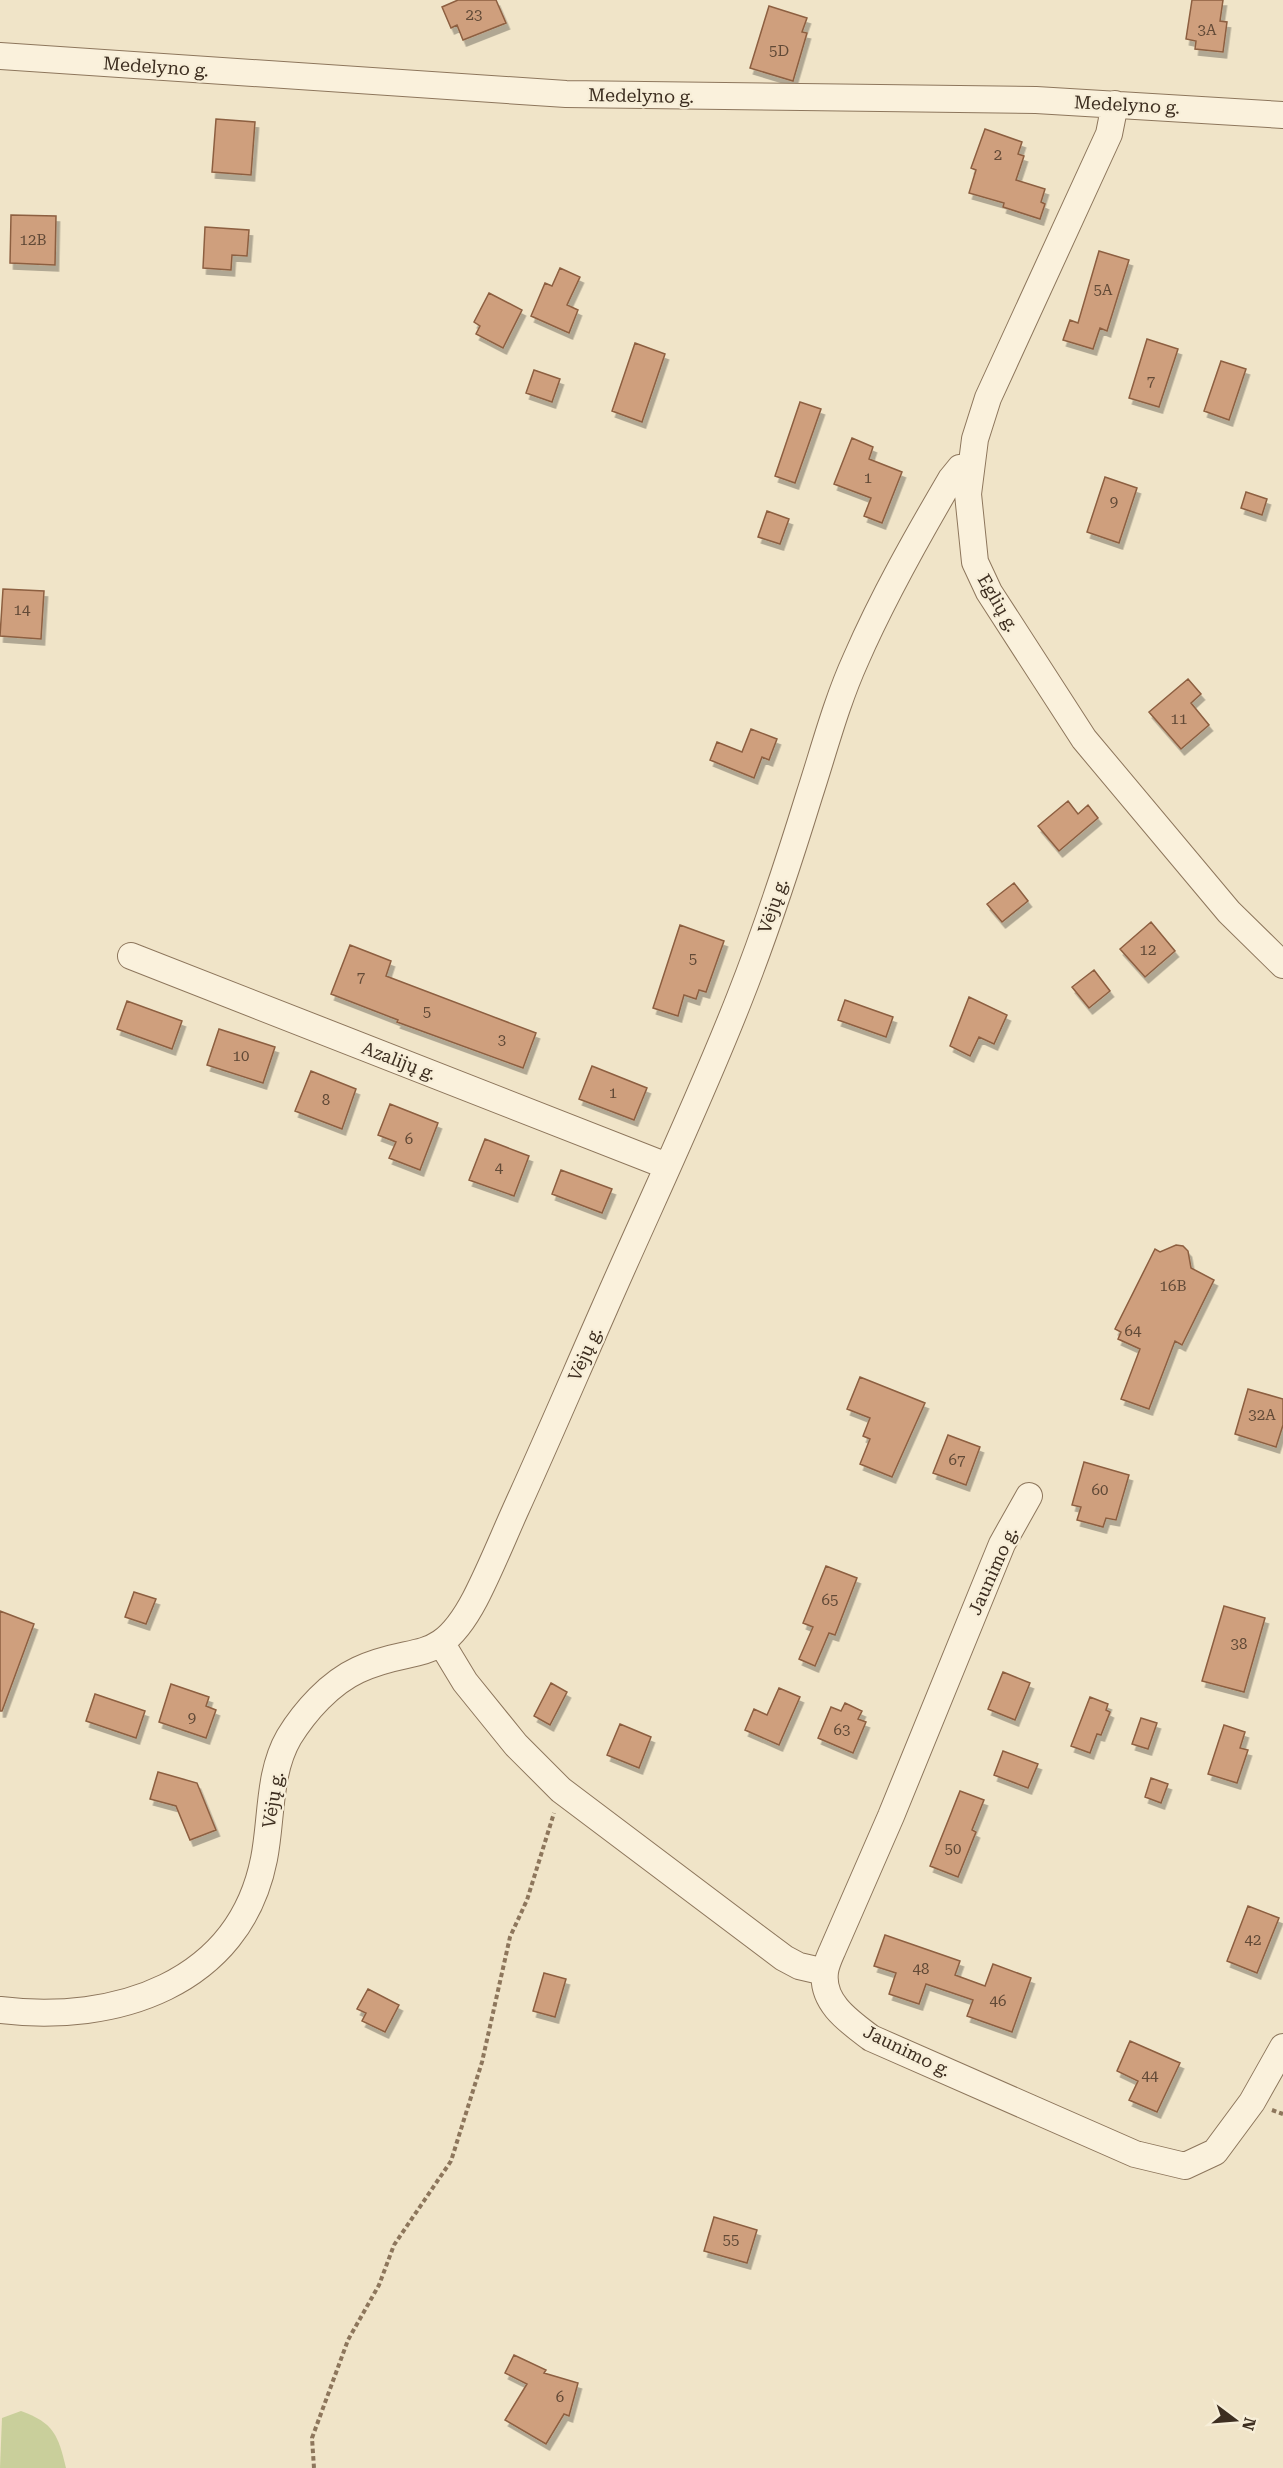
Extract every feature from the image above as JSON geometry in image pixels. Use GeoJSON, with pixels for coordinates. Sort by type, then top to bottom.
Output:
{"type":"FeatureCollection","features":[{"type":"Feature","properties":{"kind":"street","name":"Medelyno g."},"geometry":{"type":"LineString","coordinates":[[0,57],[566,94],[1036,100],[1283,114]]}},
{"type":"Feature","properties":{"kind":"street","name":"Eglių g."},"geometry":{"type":"LineString","coordinates":[[1115,104],[1109,134],[988,398],[975,439],[970,466],[970,530],[975,562],[989,592],[1084,740],[1229,912],[1283,965]]}},
{"type":"Feature","properties":{"kind":"street","name":"Vėjų g."},"geometry":{"type":"LineString","coordinates":[[0,2010],[56,2012],[138,2000],[169,1988],[201,1967],[222,1947],[241,1921],[254,1897],[264,1860],[276,1769],[288,1738],[311,1707],[342,1679],[358,1670],[423,1653],[442,1644],[458,1629],[475,1598],[739,999],[856,659],[951,479],[960,468],[970,466]]}},
{"type":"Feature","properties":{"kind":"street","name":"Azalijų g."},"geometry":{"type":"LineString","coordinates":[[131,956],[667,1166]]}},
{"type":"Feature","properties":{"kind":"street","name":"Jaunimo g."},"geometry":{"type":"LineString","coordinates":[[1029,1496],[1002,1544],[825,1972],[828,1995],[842,2016],[871,2038],[1135,2154],[1185,2166],[1215,2152],[1252,2102],[1283,2047]]}},
{"type":"Feature","properties":{"kind":"street"},"geometry":{"type":"LineString","coordinates":[[442,1644],[465,1682],[516,1745],[561,1790],[614,1832],[702,1894],[760,1941],[799,1966],[825,1972]]}},
{"type":"Feature","properties":{"kind":"path"},"geometry":{"type":"LineString","coordinates":[[308,2468],[314,2466],[312,2438],[348,2340],[379,2285],[393,2245],[451,2161],[482,2062],[510,1937],[527,1900],[561,1790]]}},
{"type":"Feature","properties":{"kind":"green space"},"geometry":{"type":"Polygon","coordinates":[[[21,2411],[41,2420],[53,2432],[66,2468],[0,2468],[2,2418],[21,2411]]]}},
{"type":"Feature","properties":{"kind":"building"},"geometry":{"type":"Polygon","coordinates":[[[458,0],[496,0],[506,23],[463,40],[457,25],[451,28],[442,7],[458,0]]]}},
{"type":"Feature","properties":{"kind":"building"},"geometry":{"type":"Polygon","coordinates":[[[1192,0],[1223,0],[1220,21],[1227,22],[1223,52],[1195,49],[1196,41],[1186,39],[1192,0]]]}},
{"type":"Feature","properties":{"kind":"building"},"geometry":{"type":"Polygon","coordinates":[[[769,6],[807,18],[802,32],[807,33],[793,81],[750,68],[769,6]]]}},
{"type":"Feature","properties":{"kind":"building"},"geometry":{"type":"Polygon","coordinates":[[[216,119],[255,122],[251,175],[212,172],[216,119]]]}},
{"type":"Feature","properties":{"kind":"building"},"geometry":{"type":"Polygon","coordinates":[[[985,129],[1022,142],[1018,154],[1024,156],[1016,180],[1045,189],[1041,202],[1045,204],[1040,219],[1003,207],[1004,203],[969,193],[976,170],[971,168],[985,129]]]}},
{"type":"Feature","properties":{"kind":"building"},"geometry":{"type":"Polygon","coordinates":[[[11,215],[56,216],[55,265],[10,263],[11,215]]]}},
{"type":"Feature","properties":{"kind":"building"},"geometry":{"type":"Polygon","coordinates":[[[205,227],[249,230],[247,256],[232,255],[231,270],[203,268],[205,227]]]}},
{"type":"Feature","properties":{"kind":"building"},"geometry":{"type":"Polygon","coordinates":[[[1099,251],[1129,260],[1107,331],[1100,328],[1093,349],[1063,340],[1070,320],[1078,323],[1099,251]]]}},
{"type":"Feature","properties":{"kind":"building"},"geometry":{"type":"Polygon","coordinates":[[[560,268],[580,277],[567,305],[578,310],[569,333],[531,316],[545,283],[552,286],[560,268]]]}},
{"type":"Feature","properties":{"kind":"building"},"geometry":{"type":"Polygon","coordinates":[[[489,293],[522,310],[503,348],[476,334],[480,326],[474,322],[489,293]]]}},
{"type":"Feature","properties":{"kind":"building"},"geometry":{"type":"Polygon","coordinates":[[[1147,339],[1178,349],[1159,407],[1129,398],[1147,339]]]}},
{"type":"Feature","properties":{"kind":"building"},"geometry":{"type":"Polygon","coordinates":[[[635,343],[665,354],[642,422],[612,411],[635,343]]]}},
{"type":"Feature","properties":{"kind":"building"},"geometry":{"type":"Polygon","coordinates":[[[1221,361],[1246,369],[1229,420],[1204,411],[1221,361]]]}},
{"type":"Feature","properties":{"kind":"building"},"geometry":{"type":"Polygon","coordinates":[[[534,370],[560,379],[552,402],[526,393],[534,370]]]}},
{"type":"Feature","properties":{"kind":"building"},"geometry":{"type":"Polygon","coordinates":[[[800,402],[821,409],[795,483],[775,476],[800,402]]]}},
{"type":"Feature","properties":{"kind":"building"},"geometry":{"type":"Polygon","coordinates":[[[852,438],[873,447],[869,459],[902,472],[882,523],[864,516],[871,498],[834,484],[852,438]]]}},
{"type":"Feature","properties":{"kind":"building"},"geometry":{"type":"Polygon","coordinates":[[[1105,477],[1137,488],[1119,543],[1087,532],[1105,477]]]}},
{"type":"Feature","properties":{"kind":"building"},"geometry":{"type":"Polygon","coordinates":[[[1246,492],[1267,499],[1262,515],[1241,508],[1246,492]]]}},
{"type":"Feature","properties":{"kind":"building"},"geometry":{"type":"Polygon","coordinates":[[[767,511],[789,519],[780,544],[758,537],[767,511]]]}},
{"type":"Feature","properties":{"kind":"building"},"geometry":{"type":"Polygon","coordinates":[[[3,589],[44,591],[41,639],[0,636],[3,589]]]}},
{"type":"Feature","properties":{"kind":"building"},"geometry":{"type":"Polygon","coordinates":[[[1188,679],[1201,694],[1191,703],[1209,725],[1181,749],[1149,712],[1188,679]]]}},
{"type":"Feature","properties":{"kind":"building"},"geometry":{"type":"Polygon","coordinates":[[[751,729],[777,739],[769,760],[762,757],[754,778],[710,760],[717,742],[742,752],[751,729]]]}},
{"type":"Feature","properties":{"kind":"building"},"geometry":{"type":"Polygon","coordinates":[[[1068,801],[1078,814],[1088,805],[1098,818],[1059,851],[1038,826],[1068,801]]]}},
{"type":"Feature","properties":{"kind":"building"},"geometry":{"type":"Polygon","coordinates":[[[1014,883],[1028,901],[1002,922],[987,904],[1014,883]]]}},
{"type":"Feature","properties":{"kind":"building"},"geometry":{"type":"Polygon","coordinates":[[[1151,922],[1175,951],[1145,977],[1120,949],[1151,922]]]}},
{"type":"Feature","properties":{"kind":"building"},"geometry":{"type":"Polygon","coordinates":[[[680,925],[724,941],[706,992],[699,990],[696,999],[684,995],[678,1016],[653,1008],[680,925]]]}},
{"type":"Feature","properties":{"kind":"building"},"geometry":{"type":"Polygon","coordinates":[[[350,945],[391,961],[386,976],[536,1033],[523,1068],[397,1022],[398,1020],[331,994],[350,945]]]}},
{"type":"Feature","properties":{"kind":"building"},"geometry":{"type":"Polygon","coordinates":[[[1094,970],[1110,991],[1089,1008],[1072,987],[1094,970]]]}},
{"type":"Feature","properties":{"kind":"building"},"geometry":{"type":"Polygon","coordinates":[[[969,997],[1007,1015],[994,1044],[979,1037],[970,1056],[950,1046],[969,997]]]}},
{"type":"Feature","properties":{"kind":"building"},"geometry":{"type":"Polygon","coordinates":[[[845,1000],[893,1017],[886,1037],[838,1020],[845,1000]]]}},
{"type":"Feature","properties":{"kind":"building"},"geometry":{"type":"Polygon","coordinates":[[[127,1001],[182,1021],[172,1049],[117,1029],[127,1001]]]}},
{"type":"Feature","properties":{"kind":"building"},"geometry":{"type":"Polygon","coordinates":[[[219,1029],[275,1047],[263,1083],[207,1065],[219,1029]]]}},
{"type":"Feature","properties":{"kind":"building"},"geometry":{"type":"Polygon","coordinates":[[[592,1066],[647,1088],[634,1120],[579,1099],[592,1066]]]}},
{"type":"Feature","properties":{"kind":"building"},"geometry":{"type":"Polygon","coordinates":[[[311,1071],[356,1089],[342,1129],[295,1111],[311,1071]]]}},
{"type":"Feature","properties":{"kind":"building"},"geometry":{"type":"Polygon","coordinates":[[[390,1104],[438,1123],[420,1170],[389,1158],[396,1142],[378,1135],[390,1104]]]}},
{"type":"Feature","properties":{"kind":"building"},"geometry":{"type":"Polygon","coordinates":[[[485,1139],[529,1156],[514,1196],[469,1180],[485,1139]]]}},
{"type":"Feature","properties":{"kind":"building"},"geometry":{"type":"Polygon","coordinates":[[[561,1170],[612,1189],[602,1213],[552,1194],[561,1170]]]}},
{"type":"Feature","properties":{"kind":"building"},"geometry":{"type":"Polygon","coordinates":[[[1176,1245],[1183,1246],[1188,1251],[1191,1268],[1214,1280],[1182,1345],[1175,1341],[1149,1409],[1121,1399],[1140,1349],[1118,1339],[1121,1332],[1115,1329],[1155,1249],[1160,1252],[1176,1245]]]}},
{"type":"Feature","properties":{"kind":"building"},"geometry":{"type":"Polygon","coordinates":[[[860,1377],[925,1403],[892,1477],[860,1464],[870,1439],[863,1436],[870,1418],[847,1409],[860,1377]]]}},
{"type":"Feature","properties":{"kind":"building"},"geometry":{"type":"Polygon","coordinates":[[[1248,1389],[1283,1399],[1283,1425],[1276,1447],[1235,1434],[1248,1389]]]}},
{"type":"Feature","properties":{"kind":"building"},"geometry":{"type":"Polygon","coordinates":[[[948,1435],[980,1447],[966,1485],[933,1473],[948,1435]]]}},
{"type":"Feature","properties":{"kind":"building"},"geometry":{"type":"Polygon","coordinates":[[[1084,1462],[1129,1475],[1116,1520],[1106,1518],[1103,1527],[1077,1520],[1081,1507],[1072,1505],[1084,1462]]]}},
{"type":"Feature","properties":{"kind":"building"},"geometry":{"type":"Polygon","coordinates":[[[826,1566],[857,1578],[835,1635],[829,1633],[815,1666],[799,1659],[813,1627],[803,1623],[826,1566]]]}},
{"type":"Feature","properties":{"kind":"building"},"geometry":{"type":"Polygon","coordinates":[[[134,1592],[156,1599],[146,1624],[125,1617],[134,1592]]]}},
{"type":"Feature","properties":{"kind":"building"},"geometry":{"type":"Polygon","coordinates":[[[1224,1606],[1265,1618],[1244,1692],[1202,1681],[1224,1606]]]}},
{"type":"Feature","properties":{"kind":"building"},"geometry":{"type":"Polygon","coordinates":[[[0,1611],[34,1624],[2,1711],[0,1711],[0,1611]]]}},
{"type":"Feature","properties":{"kind":"building"},"geometry":{"type":"Polygon","coordinates":[[[1003,1672],[1030,1683],[1015,1720],[988,1709],[1003,1672]]]}},
{"type":"Feature","properties":{"kind":"building"},"geometry":{"type":"Polygon","coordinates":[[[551,1683],[567,1692],[550,1725],[534,1716],[551,1683]]]}},
{"type":"Feature","properties":{"kind":"building"},"geometry":{"type":"Polygon","coordinates":[[[171,1684],[209,1697],[206,1706],[216,1710],[206,1738],[159,1722],[171,1684]]]}},
{"type":"Feature","properties":{"kind":"building"},"geometry":{"type":"Polygon","coordinates":[[[779,1688],[800,1697],[779,1745],[745,1730],[754,1709],[767,1715],[779,1688]]]}},
{"type":"Feature","properties":{"kind":"building"},"geometry":{"type":"Polygon","coordinates":[[[95,1694],[145,1711],[136,1738],[86,1721],[95,1694]]]}},
{"type":"Feature","properties":{"kind":"building"},"geometry":{"type":"Polygon","coordinates":[[[1090,1697],[1108,1704],[1106,1710],[1110,1712],[1101,1735],[1097,1734],[1090,1753],[1071,1746],[1090,1697]]]}},
{"type":"Feature","properties":{"kind":"building"},"geometry":{"type":"Polygon","coordinates":[[[845,1703],[862,1711],[858,1719],[866,1722],[853,1753],[818,1738],[831,1707],[841,1711],[845,1703]]]}},
{"type":"Feature","properties":{"kind":"building"},"geometry":{"type":"Polygon","coordinates":[[[1141,1718],[1157,1723],[1148,1749],[1132,1744],[1141,1718]]]}},
{"type":"Feature","properties":{"kind":"building"},"geometry":{"type":"Polygon","coordinates":[[[620,1724],[651,1737],[639,1768],[607,1755],[620,1724]]]}},
{"type":"Feature","properties":{"kind":"building"},"geometry":{"type":"Polygon","coordinates":[[[1224,1725],[1245,1732],[1240,1748],[1248,1750],[1237,1783],[1208,1774],[1224,1725]]]}},
{"type":"Feature","properties":{"kind":"building"},"geometry":{"type":"Polygon","coordinates":[[[1003,1751],[1038,1764],[1028,1788],[994,1775],[1003,1751]]]}},
{"type":"Feature","properties":{"kind":"building"},"geometry":{"type":"Polygon","coordinates":[[[158,1772],[197,1783],[216,1830],[190,1840],[176,1806],[150,1799],[158,1772]]]}},
{"type":"Feature","properties":{"kind":"building"},"geometry":{"type":"Polygon","coordinates":[[[1151,1778],[1168,1784],[1161,1803],[1145,1797],[1151,1778]]]}},
{"type":"Feature","properties":{"kind":"building"},"geometry":{"type":"Polygon","coordinates":[[[960,1791],[984,1800],[972,1830],[976,1832],[958,1877],[930,1866],[960,1791]]]}},
{"type":"Feature","properties":{"kind":"building"},"geometry":{"type":"Polygon","coordinates":[[[1248,1906],[1279,1918],[1257,1973],[1227,1961],[1248,1906]]]}},
{"type":"Feature","properties":{"kind":"building"},"geometry":{"type":"Polygon","coordinates":[[[885,1935],[960,1961],[955,1975],[985,1986],[993,1964],[1031,1978],[1012,2032],[967,2016],[973,2000],[926,1984],[919,2004],[889,1994],[896,1973],[874,1966],[885,1935]]]}},
{"type":"Feature","properties":{"kind":"building"},"geometry":{"type":"Polygon","coordinates":[[[544,1973],[566,1979],[555,2017],[533,2011],[544,1973]]]}},
{"type":"Feature","properties":{"kind":"building"},"geometry":{"type":"Polygon","coordinates":[[[368,1989],[399,2005],[385,2032],[362,2021],[366,2013],[357,2009],[368,1989]]]}},
{"type":"Feature","properties":{"kind":"building"},"geometry":{"type":"Polygon","coordinates":[[[1130,2041],[1180,2063],[1157,2112],[1129,2100],[1138,2081],[1117,2071],[1130,2041]]]}},
{"type":"Feature","properties":{"kind":"building"},"geometry":{"type":"Polygon","coordinates":[[[714,2217],[757,2230],[747,2263],[704,2251],[714,2217]]]}},
{"type":"Feature","properties":{"kind":"building"},"geometry":{"type":"Polygon","coordinates":[[[514,2355],[546,2370],[544,2373],[578,2383],[569,2416],[564,2414],[546,2444],[505,2420],[527,2384],[505,2373],[514,2355]]]}}]}
